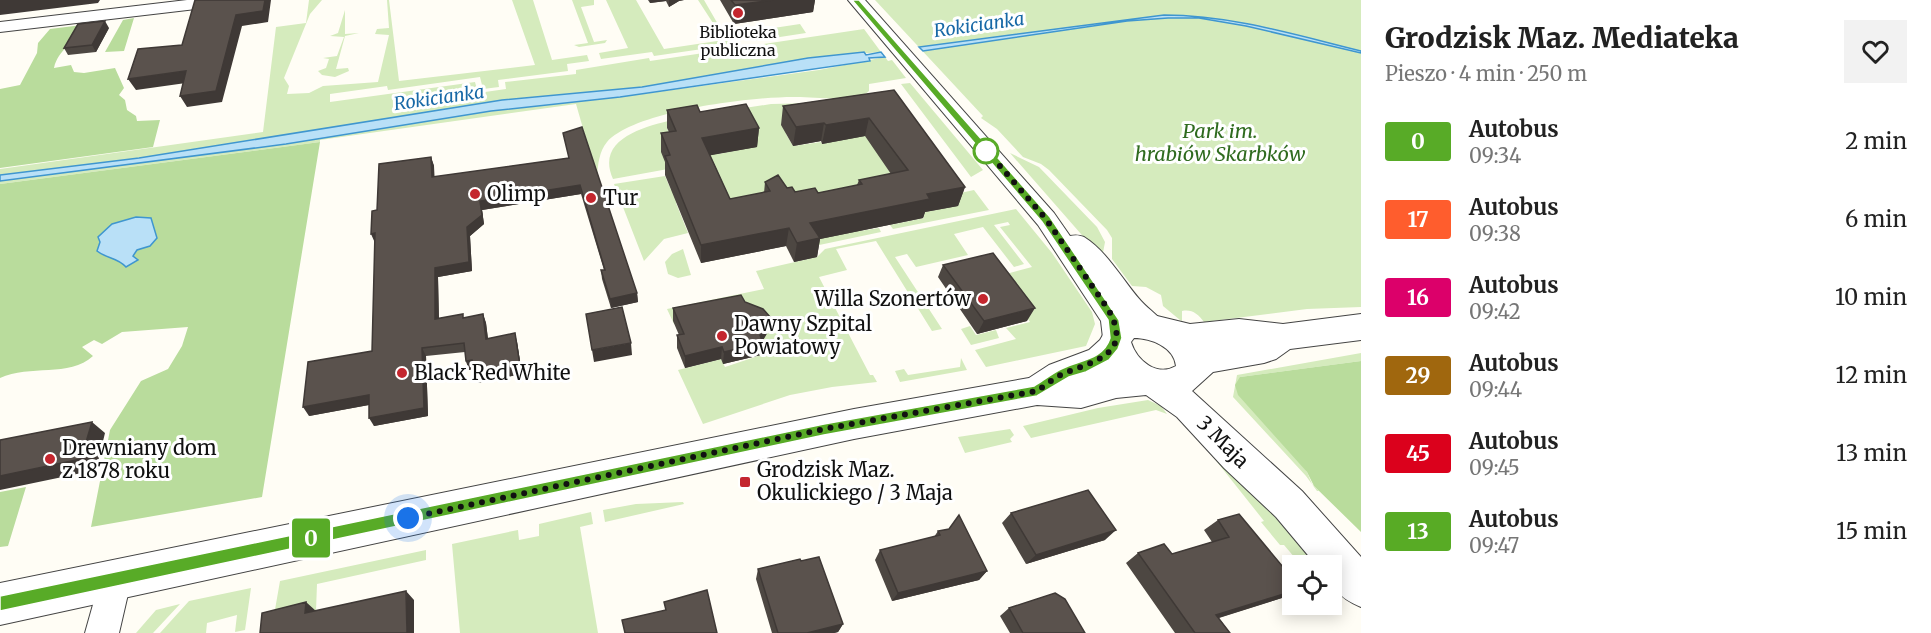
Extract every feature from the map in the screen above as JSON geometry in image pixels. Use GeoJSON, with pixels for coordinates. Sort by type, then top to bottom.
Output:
{"type":"FeatureCollection","features":[{"type":"Feature","properties":{"kind":"street"},"geometry":{"type":"LineString","coordinates":[[0,27],[230,0]]}},
{"type":"Feature","properties":{"kind":"street"},"geometry":{"type":"LineString","coordinates":[[856,0],[1046,219],[1114,320],[1117,352],[1123,363],[1134,373],[1152,382]]}},
{"type":"Feature","properties":{"kind":"street"},"geometry":{"type":"LineString","coordinates":[[1046,219],[1086,251],[1138,316],[1185,347],[1191,357],[1193,369]]}},
{"type":"Feature","properties":{"kind":"street"},"geometry":{"type":"LineString","coordinates":[[1037,391],[1065,373],[1095,363],[1104,357],[1128,328],[1158,329],[1190,337],[1239,332],[1283,337],[1361,327]]}},
{"type":"Feature","properties":{"kind":"street"},"geometry":{"type":"LineString","coordinates":[[0,604],[824,429],[1037,391],[1081,394],[1116,384],[1179,383],[1188,378],[1193,369],[1206,360],[1264,350],[1283,337]]}},
{"type":"Feature","properties":{"kind":"street","name":"3 Maja"},"geometry":{"type":"LineString","coordinates":[[1193,369],[1202,389],[1246,437],[1289,504]]}},
{"type":"Feature","properties":{"kind":"street","name":"3 Maja"},"geometry":{"type":"LineString","coordinates":[[1152,382],[1189,407],[1237,457],[1289,504],[1361,587]]}},
{"type":"Feature","properties":{"kind":"street"},"geometry":{"type":"LineString","coordinates":[[102,633],[115,581]]}},
{"type":"Feature","properties":{"kind":"green space"},"geometry":{"type":"Polygon","coordinates":[[[309,0],[322,0],[310,14],[284,78],[289,86],[287,94],[309,93],[323,86],[378,82],[389,35],[375,34],[377,29],[389,28],[387,0],[389,0],[399,81],[535,65],[512,0],[533,0],[552,60],[587,55],[589,61],[567,64],[568,71],[498,80],[499,87],[483,89],[480,77],[388,90],[387,86],[330,94],[330,102],[475,82],[478,93],[506,89],[505,82],[576,74],[576,70],[864,29],[881,52],[808,58],[642,87],[502,100],[139,158],[0,175],[0,169],[263,132],[276,27],[306,23],[309,0]]]}},
{"type":"Feature","properties":{"kind":"green space"},"geometry":{"type":"Polygon","coordinates":[[[572,0],[594,0],[594,5],[581,7],[594,42],[607,40],[605,43],[579,47],[574,45],[588,43],[572,0]]]}},
{"type":"Feature","properties":{"kind":"green space"},"geometry":{"type":"Polygon","coordinates":[[[606,0],[636,0],[664,49],[724,40],[698,0],[704,0],[730,45],[654,56],[652,52],[601,59],[599,53],[628,48],[606,0]]]}},
{"type":"Feature","properties":{"kind":"green space","name":"Park im. hrabiów Skarbków"},"geometry":{"type":"Polygon","coordinates":[[[875,0],[1361,0],[1361,307],[1307,309],[1204,322],[1194,313],[1182,311],[1182,321],[1180,320],[1163,306],[1161,295],[1146,287],[1132,286],[1112,259],[1112,238],[1107,230],[1049,170],[1023,157],[997,129],[981,118],[983,116],[875,0]]]}},
{"type":"Feature","properties":{"kind":"green space"},"geometry":{"type":"Polygon","coordinates":[[[345,10],[345,34],[359,33],[345,36],[336,69],[348,68],[349,71],[335,77],[322,75],[318,71],[326,68],[329,59],[323,58],[337,56],[344,37],[330,36],[338,33],[345,10]]]}},
{"type":"Feature","properties":{"kind":"green space"},"geometry":{"type":"Polygon","coordinates":[[[134,18],[124,51],[105,52],[123,20],[134,18]]]}},
{"type":"Feature","properties":{"kind":"green space"},"geometry":{"type":"Polygon","coordinates":[[[800,24],[806,33],[754,41],[748,32],[800,24]]]}},
{"type":"Feature","properties":{"kind":"green space"},"geometry":{"type":"Polygon","coordinates":[[[82,25],[76,37],[59,56],[54,68],[71,65],[74,72],[84,73],[115,68],[124,88],[119,95],[125,100],[127,110],[136,116],[137,121],[160,120],[153,147],[0,168],[0,89],[20,85],[37,53],[38,43],[50,29],[82,25]]]}},
{"type":"Feature","properties":{"kind":"green space"},"geometry":{"type":"Polygon","coordinates":[[[885,57],[888,61],[892,60],[906,78],[869,84],[869,91],[863,95],[844,98],[774,98],[723,103],[667,114],[642,122],[621,131],[607,142],[598,163],[597,177],[576,104],[320,140],[320,142],[0,184],[0,181],[286,144],[491,111],[620,97],[819,70],[885,57]]]}},
{"type":"Feature","properties":{"kind":"green space"},"geometry":{"type":"Polygon","coordinates":[[[910,83],[983,170],[971,177],[901,84],[910,83]]]}},
{"type":"Feature","properties":{"kind":"green space"},"geometry":{"type":"Polygon","coordinates":[[[816,103],[786,134],[793,146],[821,142],[822,144],[865,133],[893,177],[844,206],[860,231],[879,228],[881,232],[805,248],[727,224],[701,157],[715,148],[719,154],[757,146],[745,122],[699,115],[771,104],[816,103]]]}},
{"type":"Feature","properties":{"kind":"green space"},"geometry":{"type":"Polygon","coordinates":[[[672,120],[696,123],[667,128],[676,149],[668,169],[613,179],[609,165],[616,145],[636,131],[672,120]]]}},
{"type":"Feature","properties":{"kind":"green space"},"geometry":{"type":"Polygon","coordinates":[[[320,142],[262,497],[91,527],[110,430],[141,381],[168,369],[182,346],[188,327],[122,332],[102,344],[94,340],[82,347],[93,356],[73,367],[24,372],[0,378],[0,184],[320,142]]]}},
{"type":"Feature","properties":{"kind":"green space"},"geometry":{"type":"Polygon","coordinates":[[[1010,153],[1039,167],[1097,227],[1105,242],[1102,258],[1010,153]]]}},
{"type":"Feature","properties":{"kind":"green space"},"geometry":{"type":"Polygon","coordinates":[[[665,176],[671,190],[676,189],[681,202],[676,203],[688,233],[664,239],[644,261],[614,184],[665,176]]]}},
{"type":"Feature","properties":{"kind":"green space"},"geometry":{"type":"Polygon","coordinates":[[[974,190],[989,210],[893,229],[890,225],[924,218],[921,213],[959,205],[951,195],[974,190]]]}},
{"type":"Feature","properties":{"kind":"green space"},"geometry":{"type":"Polygon","coordinates":[[[1016,209],[1052,253],[1092,312],[1095,324],[1086,346],[986,367],[975,350],[1016,339],[1006,328],[1030,322],[1001,282],[1006,274],[1032,267],[1000,227],[1010,225],[1008,222],[994,225],[1024,264],[1014,267],[983,227],[954,234],[968,255],[916,267],[907,254],[895,257],[942,329],[932,331],[876,241],[836,249],[847,270],[819,277],[870,375],[873,375],[877,382],[790,395],[703,424],[678,370],[721,359],[725,367],[761,355],[674,324],[667,309],[764,289],[756,271],[817,257],[825,249],[1016,209]]]}},
{"type":"Feature","properties":{"kind":"green space"},"geometry":{"type":"Polygon","coordinates":[[[683,249],[691,275],[678,278],[668,274],[665,262],[672,254],[683,249]]]}},
{"type":"Feature","properties":{"kind":"green space"},"geometry":{"type":"Polygon","coordinates":[[[970,326],[976,335],[996,330],[999,338],[971,345],[961,329],[970,326]]]}},
{"type":"Feature","properties":{"kind":"green space"},"geometry":{"type":"Polygon","coordinates":[[[1361,353],[1361,361],[1240,377],[1307,472],[1312,484],[1319,491],[1317,491],[1233,397],[1237,375],[1361,353]]]}},
{"type":"Feature","properties":{"kind":"green space"},"geometry":{"type":"Polygon","coordinates":[[[961,358],[967,370],[900,382],[895,371],[904,369],[908,375],[960,367],[961,358]]]}},
{"type":"Feature","properties":{"kind":"green space"},"geometry":{"type":"Polygon","coordinates":[[[1361,361],[1361,532],[1314,486],[1307,472],[1238,395],[1235,385],[1240,377],[1361,361]]]}},
{"type":"Feature","properties":{"kind":"green space"},"geometry":{"type":"Polygon","coordinates":[[[1148,400],[1161,406],[1167,414],[1156,410],[1031,438],[1023,426],[1098,408],[1148,400]]]}},
{"type":"Feature","properties":{"kind":"green space"},"geometry":{"type":"Polygon","coordinates":[[[1010,429],[1014,435],[1010,439],[1012,442],[965,453],[958,437],[1010,429]]]}},
{"type":"Feature","properties":{"kind":"green space"},"geometry":{"type":"Polygon","coordinates":[[[1202,432],[1307,555],[1292,555],[1284,545],[1280,545],[1261,522],[1264,521],[1198,438],[1202,432]]]}},
{"type":"Feature","properties":{"kind":"green space"},"geometry":{"type":"Polygon","coordinates":[[[26,487],[8,546],[0,547],[0,492],[26,487]]]}},
{"type":"Feature","properties":{"kind":"green space"},"geometry":{"type":"Polygon","coordinates":[[[683,502],[684,504],[605,522],[603,510],[636,504],[683,502]]]}},
{"type":"Feature","properties":{"kind":"green space"},"geometry":{"type":"Polygon","coordinates":[[[591,512],[593,524],[580,527],[598,633],[460,633],[452,544],[518,530],[519,540],[539,536],[539,524],[591,512]]]}},
{"type":"Feature","properties":{"kind":"green space"},"geometry":{"type":"Polygon","coordinates":[[[426,550],[426,560],[317,584],[316,611],[273,621],[280,581],[426,550]]]}},
{"type":"Feature","properties":{"kind":"green space"},"geometry":{"type":"Polygon","coordinates":[[[251,588],[245,630],[235,632],[237,615],[207,623],[206,633],[160,633],[189,601],[251,588]]]}},
{"type":"Feature","properties":{"kind":"green space"},"geometry":{"type":"Polygon","coordinates":[[[180,604],[153,633],[136,633],[156,610],[180,604]]]}},
{"type":"Feature","properties":{"kind":"water"},"geometry":{"type":"Polygon","coordinates":[[[1164,15],[1214,18],[1239,22],[1361,51],[1361,53],[1246,26],[1199,18],[1127,21],[923,51],[919,47],[1164,15]]]}},
{"type":"Feature","properties":{"kind":"water"},"geometry":{"type":"Polygon","coordinates":[[[864,52],[866,55],[881,52],[885,57],[620,97],[491,111],[286,144],[0,181],[0,175],[139,158],[502,100],[642,87],[808,58],[864,52]]]}},
{"type":"Feature","properties":{"kind":"water"},"geometry":{"type":"Polygon","coordinates":[[[136,217],[151,218],[157,238],[150,246],[137,250],[133,256],[138,260],[126,267],[119,261],[97,251],[100,242],[98,237],[112,224],[136,217]]]}},
{"type":"Feature","properties":{"kind":"building"},"geometry":{"type":"Polygon","coordinates":[[[195,0],[265,0],[263,11],[236,15],[216,91],[180,96],[186,71],[128,79],[138,49],[182,45],[195,0]]]}},
{"type":"Feature","properties":{"kind":"building"},"geometry":{"type":"Polygon","coordinates":[[[731,0],[773,0],[735,5],[731,0]]]}},
{"type":"Feature","properties":{"kind":"building"},"geometry":{"type":"Polygon","coordinates":[[[105,21],[92,45],[64,48],[78,24],[105,21]]]}},
{"type":"Feature","properties":{"kind":"building"},"geometry":{"type":"Polygon","coordinates":[[[894,90],[965,187],[927,194],[930,199],[810,223],[820,238],[797,243],[789,228],[701,245],[665,156],[670,155],[661,133],[676,131],[667,110],[697,105],[700,112],[746,104],[759,128],[702,138],[730,199],[770,191],[765,182],[778,175],[787,188],[792,187],[795,192],[815,188],[818,193],[862,184],[859,180],[908,170],[869,118],[796,127],[783,106],[894,90]]]}},
{"type":"Feature","properties":{"kind":"building"},"geometry":{"type":"Polygon","coordinates":[[[582,127],[637,293],[610,299],[601,270],[605,270],[580,185],[480,201],[482,215],[467,227],[469,262],[435,268],[435,319],[463,314],[463,318],[483,314],[486,339],[515,333],[520,366],[474,375],[472,360],[466,361],[464,343],[422,348],[424,408],[369,418],[369,395],[303,407],[308,362],[372,351],[375,233],[371,234],[372,211],[377,210],[379,164],[431,157],[432,177],[569,158],[563,133],[582,127]]]}},
{"type":"Feature","properties":{"kind":"building","name":"Willa Szonertów"},"geometry":{"type":"Polygon","coordinates":[[[993,253],[1035,308],[984,321],[943,265],[993,253]]]}},
{"type":"Feature","properties":{"kind":"building","name":"Dawny Szpital Powiatowy"},"geometry":{"type":"Polygon","coordinates":[[[741,295],[745,302],[763,309],[771,318],[760,335],[763,343],[724,352],[722,347],[685,356],[677,335],[684,334],[673,308],[741,295]]]}},
{"type":"Feature","properties":{"kind":"building"},"geometry":{"type":"Polygon","coordinates":[[[622,307],[631,343],[592,350],[586,314],[622,307]]]}},
{"type":"Feature","properties":{"kind":"building"},"geometry":{"type":"Polygon","coordinates":[[[92,422],[81,459],[0,476],[0,440],[92,422]]]}},
{"type":"Feature","properties":{"kind":"building"},"geometry":{"type":"Polygon","coordinates":[[[1088,490],[1116,530],[1036,555],[1011,513],[1088,490]]]}},
{"type":"Feature","properties":{"kind":"building"},"geometry":{"type":"Polygon","coordinates":[[[1239,514],[1282,566],[1282,594],[1216,615],[1230,633],[1195,633],[1138,553],[1164,544],[1172,554],[1229,537],[1218,520],[1239,514]]]}},
{"type":"Feature","properties":{"kind":"building"},"geometry":{"type":"Polygon","coordinates":[[[959,515],[987,571],[898,593],[880,550],[940,535],[938,531],[949,529],[959,515]]]}},
{"type":"Feature","properties":{"kind":"building"},"geometry":{"type":"Polygon","coordinates":[[[819,557],[843,624],[807,633],[778,633],[758,569],[819,557]]]}},
{"type":"Feature","properties":{"kind":"building"},"geometry":{"type":"Polygon","coordinates":[[[707,590],[717,633],[625,633],[622,620],[666,610],[664,602],[707,590]]]}},
{"type":"Feature","properties":{"kind":"building"},"geometry":{"type":"Polygon","coordinates":[[[406,591],[407,633],[260,633],[262,613],[306,602],[305,613],[406,591]]]}},
{"type":"Feature","properties":{"kind":"building"},"geometry":{"type":"Polygon","coordinates":[[[1055,593],[1065,599],[1085,633],[1023,633],[1009,608],[1055,593]]]}},
{"type":"Feature","properties":{"kind":"bus line","name":"0"},"geometry":{"type":"LineString","coordinates":[[0,604],[824,429],[1037,391],[1058,376],[1095,363],[1104,357],[1114,346],[1116,338],[1114,320],[1046,219],[856,0]]}},
{"type":"Feature","properties":{"kind":"place","name":"Biblioteka publiczna"},"geometry":{"type":"Point","coordinates":[738,13]}},
{"type":"Feature","properties":{"kind":"place","name":"Olimp"},"geometry":{"type":"Point","coordinates":[475,194]}},
{"type":"Feature","properties":{"kind":"place","name":"Tur"},"geometry":{"type":"Point","coordinates":[591,198]}},
{"type":"Feature","properties":{"kind":"place","name":"Willa Szonertów"},"geometry":{"type":"Point","coordinates":[983,299]}},
{"type":"Feature","properties":{"kind":"place","name":"Dawny Szpital Powiatowy"},"geometry":{"type":"Point","coordinates":[722,336]}},
{"type":"Feature","properties":{"kind":"place","name":"Black Red White"},"geometry":{"type":"Point","coordinates":[402,373]}},
{"type":"Feature","properties":{"kind":"place","name":"Drewniany dom z 1878 roku"},"geometry":{"type":"Point","coordinates":[50,459]}},
{"type":"Feature","properties":{"kind":"place","name":"Grodzisk Maz. Okulickiego / 3 Maja"},"geometry":{"type":"Point","coordinates":[745,482]}},
{"type":"Feature","properties":{"kind":"route"},"geometry":{"type":"LineString","coordinates":[[408,518],[824,429],[1037,391],[1058,376],[1095,363],[1114,346],[1116,338],[1114,320],[1046,219],[980,143],[986,151]]}},
{"type":"Feature","properties":{"kind":"water label","name":"Rokicianka"},"geometry":{"type":"Point","coordinates":[979,25]}},
{"type":"Feature","properties":{"kind":"water label","name":"Rokicianka"},"geometry":{"type":"Point","coordinates":[439,98]}}]}
